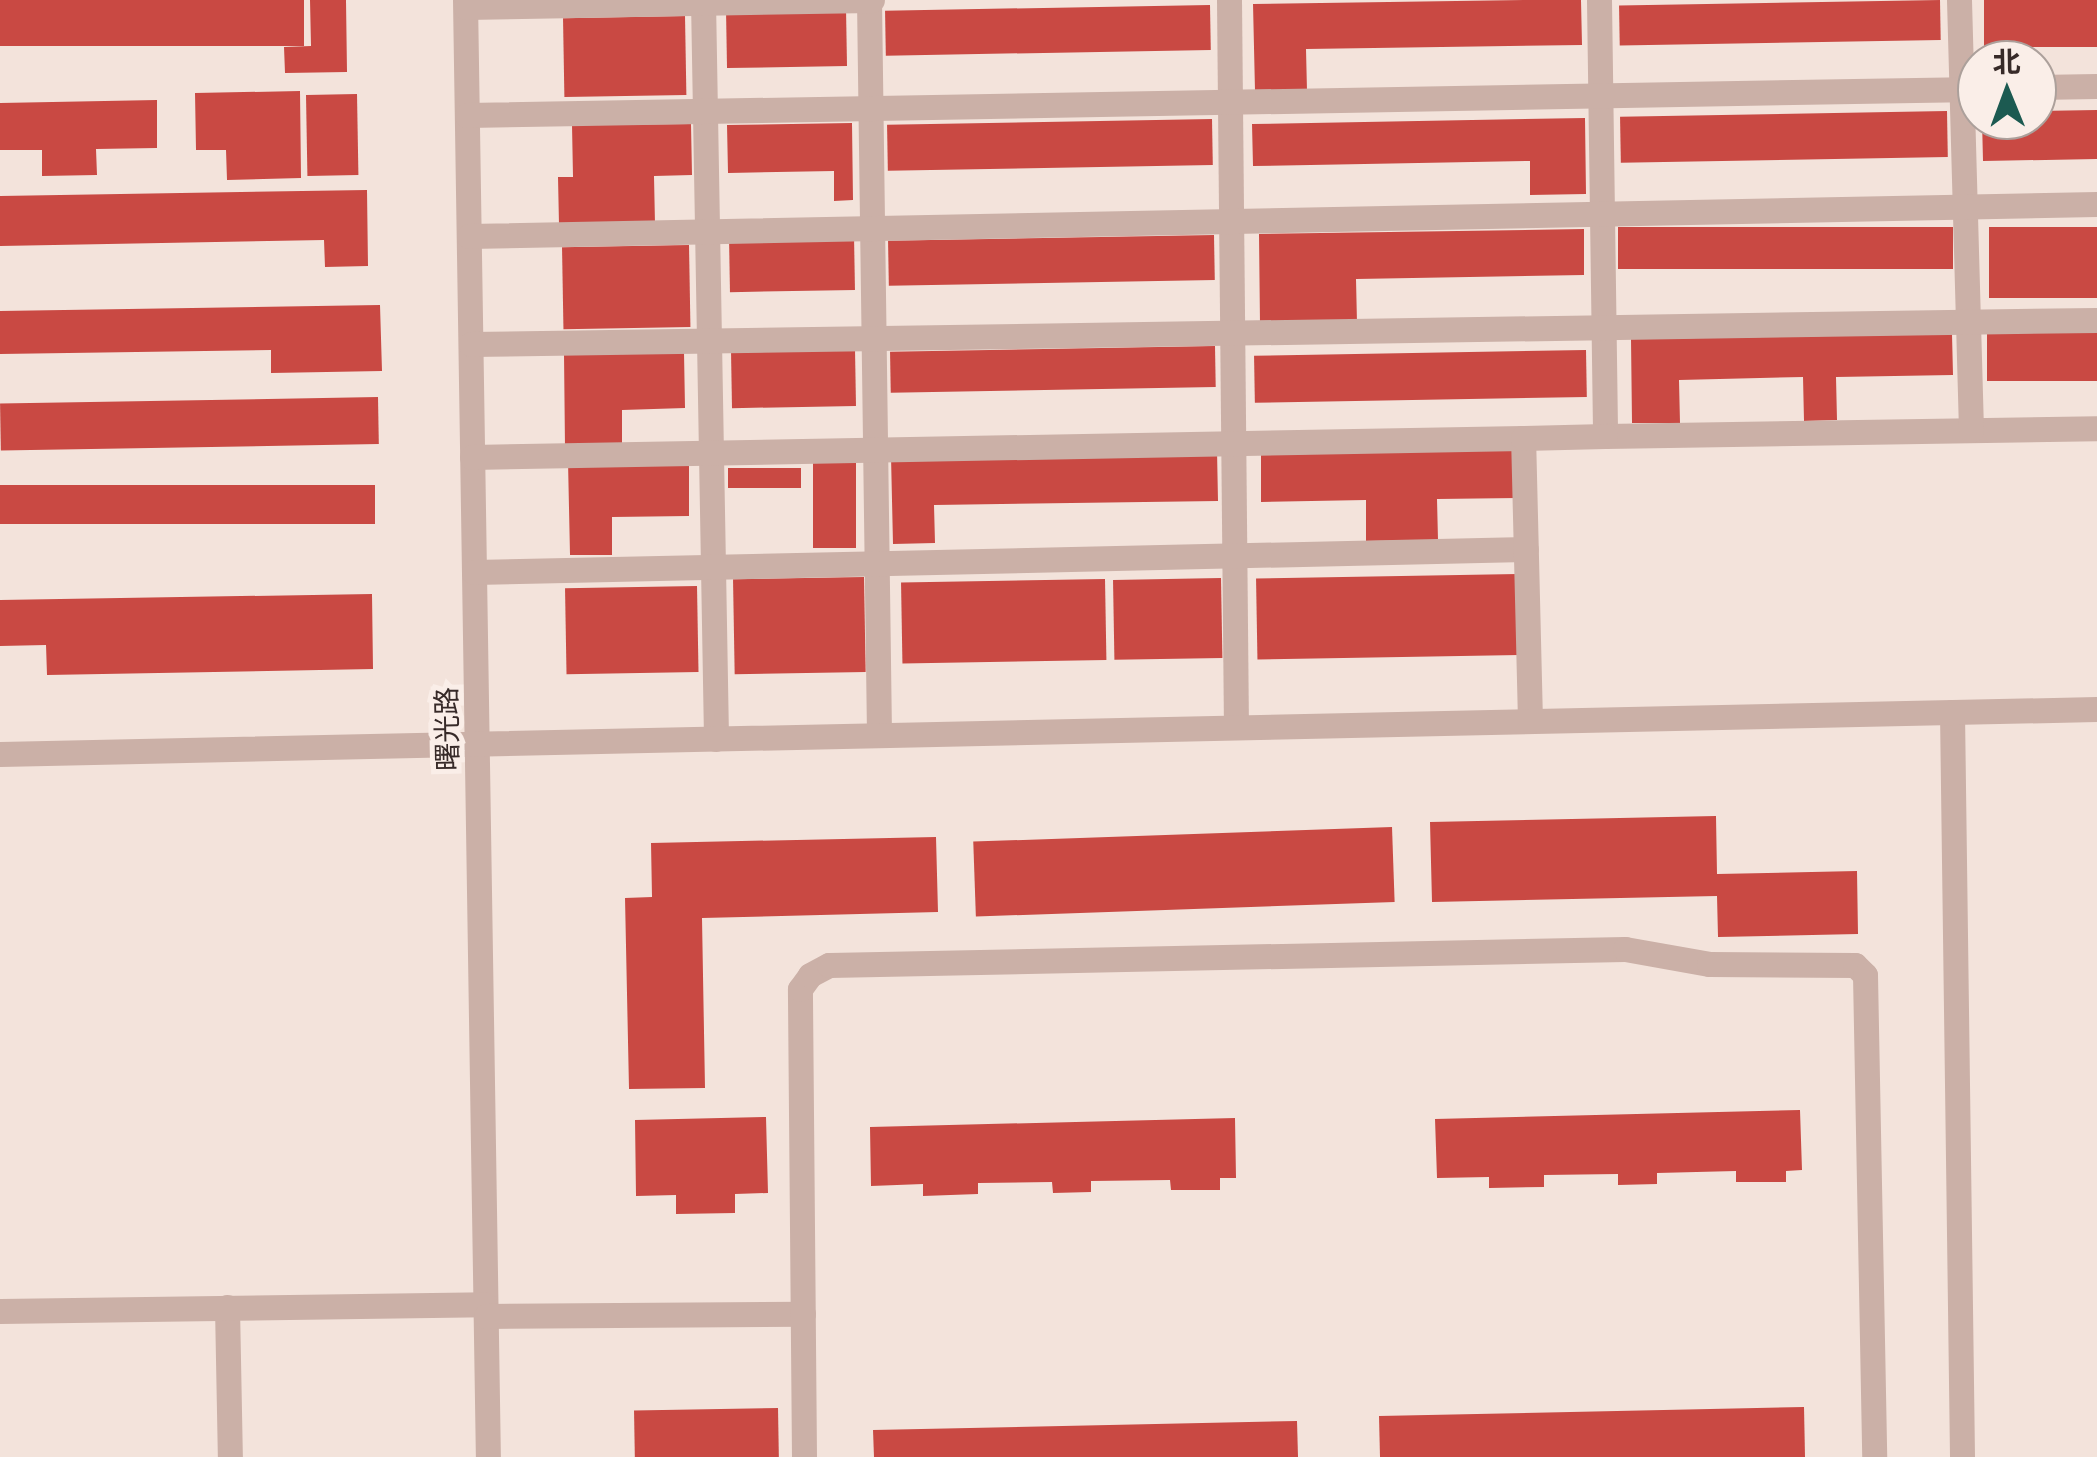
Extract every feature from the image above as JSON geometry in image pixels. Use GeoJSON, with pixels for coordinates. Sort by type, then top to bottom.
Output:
{"type":"FeatureCollection","features":[{"type":"Feature","properties":{"kind":"street"},"geometry":{"type":"LineString","coordinates":[[466,4],[870,0],[880,735]]}},
{"type":"Feature","properties":{"kind":"street"},"geometry":{"type":"LineString","coordinates":[[1230,0],[1236,727]]}},
{"type":"Feature","properties":{"kind":"street"},"geometry":{"type":"LineString","coordinates":[[1599,0],[1605,436]]}},
{"type":"Feature","properties":{"kind":"street"},"geometry":{"type":"LineString","coordinates":[[1959,0],[1963,40]]}},
{"type":"Feature","properties":{"kind":"street"},"geometry":{"type":"LineString","coordinates":[[704,2],[716,739]]}},
{"type":"Feature","properties":{"kind":"street","name":"曙光路"},"geometry":{"type":"LineString","coordinates":[[466,4],[488,1457]]}},
{"type":"Feature","properties":{"kind":"street"},"geometry":{"type":"LineString","coordinates":[[2057,87],[2097,86]]}},
{"type":"Feature","properties":{"kind":"street"},"geometry":{"type":"LineString","coordinates":[[467,116],[1957,89]]}},
{"type":"Feature","properties":{"kind":"street"},"geometry":{"type":"LineString","coordinates":[[1967,140],[1965,206],[1971,430]]}},
{"type":"Feature","properties":{"kind":"street"},"geometry":{"type":"LineString","coordinates":[[469,236],[2097,204]]}},
{"type":"Feature","properties":{"kind":"street"},"geometry":{"type":"LineString","coordinates":[[470,344],[2097,320]]}},
{"type":"Feature","properties":{"kind":"street"},"geometry":{"type":"LineString","coordinates":[[472,457],[2097,428]]}},
{"type":"Feature","properties":{"kind":"street"},"geometry":{"type":"LineString","coordinates":[[1523,438],[1530,721]]}},
{"type":"Feature","properties":{"kind":"street"},"geometry":{"type":"LineString","coordinates":[[474,572],[1526,550]]}},
{"type":"Feature","properties":{"kind":"street"},"geometry":{"type":"LineString","coordinates":[[0,754],[2097,709]]}},
{"type":"Feature","properties":{"kind":"street"},"geometry":{"type":"LineString","coordinates":[[1952,712],[1962,1457]]}},
{"type":"Feature","properties":{"kind":"street"},"geometry":{"type":"LineString","coordinates":[[804,1457],[800,988],[810,975],[830,965],[1624,949],[1709,964],[1856,965],[1865,975],[1874,1457]]}},
{"type":"Feature","properties":{"kind":"street"},"geometry":{"type":"LineString","coordinates":[[227,1308],[230,1457]]}},
{"type":"Feature","properties":{"kind":"street"},"geometry":{"type":"LineString","coordinates":[[0,1310],[227,1308],[802,1314]]}},
{"type":"Feature","properties":{"kind":"building"},"geometry":{"type":"Polygon","coordinates":[[[0,0],[304,0],[304,46],[0,46],[0,0]]]}},
{"type":"Feature","properties":{"kind":"building"},"geometry":{"type":"Polygon","coordinates":[[[310,0],[346,0],[347,72],[285,73],[284,47],[311,46],[310,0]]]}},
{"type":"Feature","properties":{"kind":"building"},"geometry":{"type":"Polygon","coordinates":[[[1581,0],[1582,45],[1306,49],[1307,91],[1255,91],[1253,4],[1581,0]]]}},
{"type":"Feature","properties":{"kind":"building"},"geometry":{"type":"Polygon","coordinates":[[[1940,0],[1941,40],[1620,46],[1619,6],[1940,0]]]}},
{"type":"Feature","properties":{"kind":"building"},"geometry":{"type":"Polygon","coordinates":[[[1984,0],[2097,0],[2097,47],[2057,47],[2057,40],[1984,40],[1984,0]]]}},
{"type":"Feature","properties":{"kind":"building"},"geometry":{"type":"Polygon","coordinates":[[[1210,5],[1211,50],[886,56],[885,11],[1210,5]]]}},
{"type":"Feature","properties":{"kind":"building"},"geometry":{"type":"Polygon","coordinates":[[[846,8],[847,66],[727,68],[726,10],[846,8]]]}},
{"type":"Feature","properties":{"kind":"building"},"geometry":{"type":"Polygon","coordinates":[[[685,16],[686,95],[564,97],[563,18],[685,16]]]}},
{"type":"Feature","properties":{"kind":"building"},"geometry":{"type":"Polygon","coordinates":[[[300,91],[301,178],[227,180],[226,150],[196,150],[195,93],[300,91]]]}},
{"type":"Feature","properties":{"kind":"building"},"geometry":{"type":"Polygon","coordinates":[[[357,94],[358,175],[307,176],[306,95],[357,94]]]}},
{"type":"Feature","properties":{"kind":"building"},"geometry":{"type":"Polygon","coordinates":[[[157,100],[157,148],[96,149],[97,175],[42,176],[42,150],[0,150],[0,103],[157,100]]]}},
{"type":"Feature","properties":{"kind":"building"},"geometry":{"type":"Polygon","coordinates":[[[2097,110],[2097,159],[1983,161],[1982,140],[2057,140],[2057,111],[2097,110]]]}},
{"type":"Feature","properties":{"kind":"building"},"geometry":{"type":"Polygon","coordinates":[[[1947,111],[1948,157],[1621,163],[1620,117],[1947,111]]]}},
{"type":"Feature","properties":{"kind":"building"},"geometry":{"type":"Polygon","coordinates":[[[1585,118],[1586,194],[1530,195],[1530,161],[1253,166],[1252,124],[1585,118]]]}},
{"type":"Feature","properties":{"kind":"building"},"geometry":{"type":"Polygon","coordinates":[[[1212,119],[1213,165],[888,171],[887,125],[1212,119]]]}},
{"type":"Feature","properties":{"kind":"building"},"geometry":{"type":"Polygon","coordinates":[[[852,123],[853,200],[834,201],[834,171],[728,173],[727,125],[852,123]]]}},
{"type":"Feature","properties":{"kind":"building"},"geometry":{"type":"Polygon","coordinates":[[[691,124],[692,175],[654,176],[655,224],[559,225],[558,177],[573,177],[572,125],[691,124]]]}},
{"type":"Feature","properties":{"kind":"building"},"geometry":{"type":"Polygon","coordinates":[[[367,190],[368,266],[325,267],[324,240],[0,246],[0,196],[367,190]]]}},
{"type":"Feature","properties":{"kind":"building"},"geometry":{"type":"Polygon","coordinates":[[[1618,227],[1953,227],[1953,269],[1618,269],[1618,227]]]}},
{"type":"Feature","properties":{"kind":"building"},"geometry":{"type":"Polygon","coordinates":[[[1989,227],[2097,227],[2097,298],[1989,298],[1989,227]]]}},
{"type":"Feature","properties":{"kind":"building"},"geometry":{"type":"Polygon","coordinates":[[[1584,229],[1584,275],[1356,279],[1357,323],[1260,325],[1259,234],[1584,229]]]}},
{"type":"Feature","properties":{"kind":"building"},"geometry":{"type":"Polygon","coordinates":[[[854,235],[855,290],[730,292],[729,237],[854,235]]]}},
{"type":"Feature","properties":{"kind":"building"},"geometry":{"type":"Polygon","coordinates":[[[1214,235],[1215,280],[889,286],[888,241],[1214,235]]]}},
{"type":"Feature","properties":{"kind":"building"},"geometry":{"type":"Polygon","coordinates":[[[689,245],[690,327],[563,329],[562,247],[689,245]]]}},
{"type":"Feature","properties":{"kind":"building"},"geometry":{"type":"Polygon","coordinates":[[[380,305],[382,371],[271,373],[271,350],[0,354],[0,311],[380,305]]]}},
{"type":"Feature","properties":{"kind":"building"},"geometry":{"type":"Polygon","coordinates":[[[1987,333],[2097,333],[2097,381],[1987,381],[1987,333]]]}},
{"type":"Feature","properties":{"kind":"building"},"geometry":{"type":"Polygon","coordinates":[[[1952,334],[1953,375],[1836,377],[1837,420],[1804,421],[1803,377],[1679,380],[1680,423],[1632,423],[1631,339],[1952,334]]]}},
{"type":"Feature","properties":{"kind":"building"},"geometry":{"type":"Polygon","coordinates":[[[1215,346],[1216,387],[891,393],[890,352],[1215,346]]]}},
{"type":"Feature","properties":{"kind":"building"},"geometry":{"type":"Polygon","coordinates":[[[855,349],[856,406],[732,408],[731,351],[855,349]]]}},
{"type":"Feature","properties":{"kind":"building"},"geometry":{"type":"Polygon","coordinates":[[[1586,350],[1587,397],[1255,403],[1254,356],[1586,350]]]}},
{"type":"Feature","properties":{"kind":"building"},"geometry":{"type":"Polygon","coordinates":[[[684,352],[685,408],[622,410],[622,447],[565,448],[564,354],[684,352]]]}},
{"type":"Feature","properties":{"kind":"building"},"geometry":{"type":"Polygon","coordinates":[[[378,397],[379,444],[1,451],[0,404],[378,397]]]}},
{"type":"Feature","properties":{"kind":"building"},"geometry":{"type":"Polygon","coordinates":[[[1217,450],[1218,501],[934,505],[935,543],[893,544],[891,456],[1217,450]]]}},
{"type":"Feature","properties":{"kind":"building"},"geometry":{"type":"Polygon","coordinates":[[[1517,450],[1517,498],[1437,499],[1438,540],[1366,541],[1366,500],[1261,502],[1261,455],[1517,450]]]}},
{"type":"Feature","properties":{"kind":"building"},"geometry":{"type":"Polygon","coordinates":[[[689,459],[689,516],[612,517],[612,555],[570,555],[568,461],[689,459]]]}},
{"type":"Feature","properties":{"kind":"building"},"geometry":{"type":"Polygon","coordinates":[[[813,463],[856,463],[856,548],[813,548],[813,463]]]}},
{"type":"Feature","properties":{"kind":"building"},"geometry":{"type":"Polygon","coordinates":[[[728,468],[801,468],[801,488],[728,488],[728,468]]]}},
{"type":"Feature","properties":{"kind":"building"},"geometry":{"type":"Polygon","coordinates":[[[0,485],[375,485],[375,524],[0,524],[0,485]]]}},
{"type":"Feature","properties":{"kind":"building"},"geometry":{"type":"Polygon","coordinates":[[[1518,574],[1519,655],[1257,660],[1256,579],[1518,574]]]}},
{"type":"Feature","properties":{"kind":"building"},"geometry":{"type":"Polygon","coordinates":[[[864,577],[866,672],[735,674],[733,579],[864,577]]]}},
{"type":"Feature","properties":{"kind":"building"},"geometry":{"type":"Polygon","coordinates":[[[1221,578],[1222,658],[1114,660],[1113,580],[1221,578]]]}},
{"type":"Feature","properties":{"kind":"building"},"geometry":{"type":"Polygon","coordinates":[[[1105,579],[1106,660],[902,664],[901,583],[1105,579]]]}},
{"type":"Feature","properties":{"kind":"building"},"geometry":{"type":"Polygon","coordinates":[[[697,586],[699,672],[567,674],[565,588],[697,586]]]}},
{"type":"Feature","properties":{"kind":"building"},"geometry":{"type":"Polygon","coordinates":[[[372,594],[373,669],[47,675],[46,645],[0,646],[0,600],[372,594]]]}},
{"type":"Feature","properties":{"kind":"building"},"geometry":{"type":"Polygon","coordinates":[[[1716,816],[1717,874],[1857,871],[1858,934],[1718,937],[1717,896],[1432,902],[1430,822],[1716,816]]]}},
{"type":"Feature","properties":{"kind":"building"},"geometry":{"type":"Polygon","coordinates":[[[1392,827],[1395,902],[976,917],[973,842],[1392,827]]]}},
{"type":"Feature","properties":{"kind":"building"},"geometry":{"type":"Polygon","coordinates":[[[936,837],[938,912],[702,918],[705,1088],[629,1089],[625,898],[652,897],[651,843],[936,837]]]}},
{"type":"Feature","properties":{"kind":"building"},"geometry":{"type":"Polygon","coordinates":[[[1800,1110],[1802,1170],[1786,1171],[1786,1182],[1736,1182],[1736,1171],[1657,1173],[1657,1184],[1618,1185],[1618,1174],[1544,1175],[1544,1187],[1489,1188],[1489,1177],[1437,1178],[1435,1119],[1800,1110]]]}},
{"type":"Feature","properties":{"kind":"building"},"geometry":{"type":"Polygon","coordinates":[[[766,1117],[768,1193],[735,1194],[735,1213],[676,1214],[676,1195],[636,1196],[635,1120],[766,1117]]]}},
{"type":"Feature","properties":{"kind":"building"},"geometry":{"type":"Polygon","coordinates":[[[1235,1118],[1236,1178],[1220,1178],[1220,1190],[1171,1190],[1170,1180],[1091,1181],[1091,1192],[1053,1193],[1052,1182],[978,1183],[978,1194],[923,1196],[923,1184],[871,1186],[870,1127],[1235,1118]]]}},
{"type":"Feature","properties":{"kind":"building"},"geometry":{"type":"Polygon","coordinates":[[[1804,1407],[1805,1457],[1380,1457],[1379,1416],[1804,1407]]]}},
{"type":"Feature","properties":{"kind":"building"},"geometry":{"type":"Polygon","coordinates":[[[778,1408],[779,1457],[635,1457],[634,1411],[778,1408]]]}},
{"type":"Feature","properties":{"kind":"building"},"geometry":{"type":"Polygon","coordinates":[[[1297,1421],[1298,1457],[874,1457],[873,1430],[1297,1421]]]}}]}
